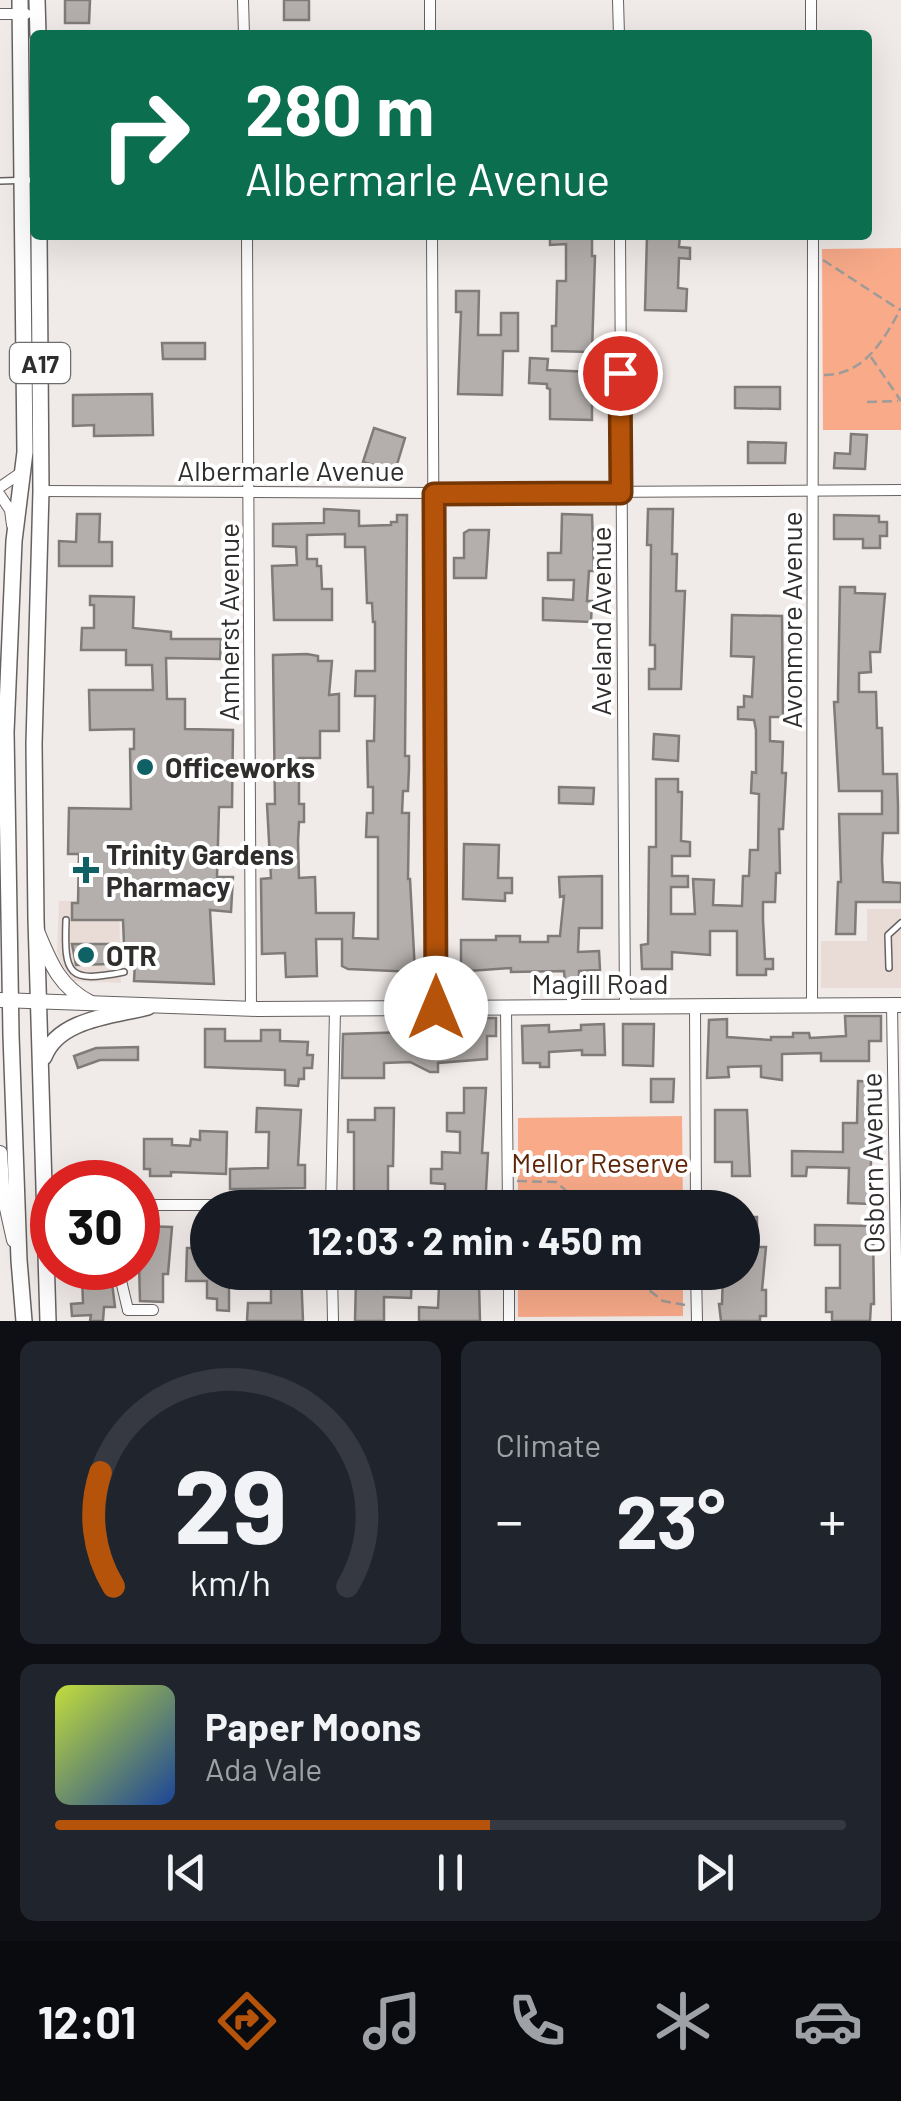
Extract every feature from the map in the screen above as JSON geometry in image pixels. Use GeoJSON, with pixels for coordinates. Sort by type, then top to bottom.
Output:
{"type":"FeatureCollection","features":[{"type":"Feature","properties":{"kind":"highway","name":"A17"},"geometry":{"type":"LineString","coordinates":[[24,1321],[4,944],[6,728],[14,541],[24,452],[29,7]]}},
{"type":"Feature","properties":{"kind":"highway","name":"A17"},"geometry":{"type":"LineString","coordinates":[[39,240],[41,491],[34,744],[38,1002],[47,1160]]}},
{"type":"Feature","properties":{"kind":"highway"},"geometry":{"type":"LineString","coordinates":[[12,590],[31,506],[41,491],[35,485],[24,452]]}},
{"type":"Feature","properties":{"kind":"highway"},"geometry":{"type":"LineString","coordinates":[[42,1063],[48,1044],[68,1029],[148,1007]]}},
{"type":"Feature","properties":{"kind":"highway","name":"A17"},"geometry":{"type":"LineString","coordinates":[[48,1290],[48,1321]]}},
{"type":"Feature","properties":{"kind":"main road"},"geometry":{"type":"LineString","coordinates":[[36,927],[66,988],[96,1006]]}},
{"type":"Feature","properties":{"kind":"main road","name":"Magill Road"},"geometry":{"type":"LineString","coordinates":[[5,1001],[251,1009],[896,1005]]}},
{"type":"Feature","properties":{"kind":"main road"},"geometry":{"type":"LineString","coordinates":[[0,1153],[2,1186],[19,1260]]}},
{"type":"Feature","properties":{"kind":"street"},"geometry":{"type":"LineString","coordinates":[[243,0],[244,30]]}},
{"type":"Feature","properties":{"kind":"street"},"geometry":{"type":"LineString","coordinates":[[430,0],[430,30]]}},
{"type":"Feature","properties":{"kind":"street"},"geometry":{"type":"LineString","coordinates":[[618,0],[619,30]]}},
{"type":"Feature","properties":{"kind":"street"},"geometry":{"type":"LineString","coordinates":[[811,0],[812,30]]}},
{"type":"Feature","properties":{"kind":"street"},"geometry":{"type":"LineString","coordinates":[[0,14],[29,7]]}},
{"type":"Feature","properties":{"kind":"street","name":"Amherst Avenue"},"geometry":{"type":"LineString","coordinates":[[246,240],[251,1009]]}},
{"type":"Feature","properties":{"kind":"street"},"geometry":{"type":"LineString","coordinates":[[432,240],[436,1008]]}},
{"type":"Feature","properties":{"kind":"street","name":"Aveland Avenue"},"geometry":{"type":"LineString","coordinates":[[620,240],[625,1008]]}},
{"type":"Feature","properties":{"kind":"street","name":"Avonmore Avenue"},"geometry":{"type":"LineString","coordinates":[[812,1006],[813,240]]}},
{"type":"Feature","properties":{"kind":"street"},"geometry":{"type":"LineString","coordinates":[[14,541],[10,510],[0,491],[22,472]]}},
{"type":"Feature","properties":{"kind":"street","name":"Albermarle Avenue"},"geometry":{"type":"LineString","coordinates":[[41,491],[434,494],[901,490]]}},
{"type":"Feature","properties":{"kind":"street","name":"Osborn Avenue"},"geometry":{"type":"LineString","coordinates":[[896,1005],[897,1321]]}},
{"type":"Feature","properties":{"kind":"street"},"geometry":{"type":"LineString","coordinates":[[695,1007],[696,1190]]}},
{"type":"Feature","properties":{"kind":"street"},"geometry":{"type":"LineString","coordinates":[[506,1008],[508,1190]]}},
{"type":"Feature","properties":{"kind":"street"},"geometry":{"type":"LineString","coordinates":[[331,1190],[335,1009]]}},
{"type":"Feature","properties":{"kind":"street"},"geometry":{"type":"LineString","coordinates":[[160,1205],[190,1205]]}},
{"type":"Feature","properties":{"kind":"street"},"geometry":{"type":"LineString","coordinates":[[121,1290],[125,1316],[153,1310]]}},
{"type":"Feature","properties":{"kind":"street"},"geometry":{"type":"LineString","coordinates":[[332,1290],[333,1321]]}},
{"type":"Feature","properties":{"kind":"street"},"geometry":{"type":"LineString","coordinates":[[509,1290],[509,1321]]}},
{"type":"Feature","properties":{"kind":"street"},"geometry":{"type":"LineString","coordinates":[[696,1290],[697,1321]]}},
{"type":"Feature","properties":{"kind":"lane"},"geometry":{"type":"LineString","coordinates":[[0,181],[28,180]]}},
{"type":"Feature","properties":{"kind":"lane"},"geometry":{"type":"LineString","coordinates":[[66,920],[65,949],[70,968],[80,977],[93,979],[124,972]]}},
{"type":"Feature","properties":{"kind":"lane"},"geometry":{"type":"LineString","coordinates":[[889,968],[888,934],[901,923]]}},
{"type":"Feature","properties":{"kind":"path"},"geometry":{"type":"LineString","coordinates":[[815,375],[840,378],[855,368],[870,356],[901,310],[822,259]]}},
{"type":"Feature","properties":{"kind":"path"},"geometry":{"type":"LineString","coordinates":[[870,356],[900,401]]}},
{"type":"Feature","properties":{"kind":"path"},"geometry":{"type":"LineString","coordinates":[[867,402],[900,401]]}},
{"type":"Feature","properties":{"kind":"path"},"geometry":{"type":"LineString","coordinates":[[508,1181],[556,1182],[565,1190]]}},
{"type":"Feature","properties":{"kind":"path"},"geometry":{"type":"LineString","coordinates":[[649,1290],[663,1301],[696,1305]]}},
{"type":"Feature","properties":{"kind":"shaded area"},"geometry":{"type":"Polygon","coordinates":[[[59,901],[119,901],[121,983],[74,981],[57,952],[59,901]]]}},
{"type":"Feature","properties":{"kind":"shaded area"},"geometry":{"type":"Polygon","coordinates":[[[867,909],[901,909],[901,988],[821,988],[821,941],[867,941],[867,909]]]}},
{"type":"Feature","properties":{"kind":"green space"},"geometry":{"type":"Polygon","coordinates":[[[901,248],[901,430],[823,430],[822,249],[901,248]]]}},
{"type":"Feature","properties":{"kind":"green space","name":"Mellor Reserve"},"geometry":{"type":"Polygon","coordinates":[[[682,1116],[683,1190],[518,1190],[518,1118],[682,1116]]]}},
{"type":"Feature","properties":{"kind":"green space"},"geometry":{"type":"Polygon","coordinates":[[[518,1290],[683,1290],[683,1316],[518,1317],[518,1290]]]}},
{"type":"Feature","properties":{"kind":"building"},"geometry":{"type":"Polygon","coordinates":[[[65,0],[90,0],[89,23],[65,23],[65,0]]]}},
{"type":"Feature","properties":{"kind":"building"},"geometry":{"type":"Polygon","coordinates":[[[284,0],[309,0],[309,20],[284,20],[284,0]]]}},
{"type":"Feature","properties":{"kind":"building"},"geometry":{"type":"Polygon","coordinates":[[[550,240],[592,240],[592,352],[552,351],[557,281],[566,281],[566,244],[550,245],[550,240]]]}},
{"type":"Feature","properties":{"kind":"building"},"geometry":{"type":"Polygon","coordinates":[[[647,240],[680,240],[679,247],[690,248],[690,259],[679,258],[678,288],[687,289],[686,311],[645,310],[647,240]]]}},
{"type":"Feature","properties":{"kind":"building"},"geometry":{"type":"Polygon","coordinates":[[[456,291],[479,291],[478,335],[501,335],[501,313],[518,313],[518,351],[503,351],[502,395],[458,394],[461,312],[456,312],[456,291]]]}},
{"type":"Feature","properties":{"kind":"building"},"geometry":{"type":"Polygon","coordinates":[[[162,343],[205,343],[205,359],[163,359],[162,343]]]}},
{"type":"Feature","properties":{"kind":"building"},"geometry":{"type":"Polygon","coordinates":[[[530,358],[548,359],[547,370],[592,372],[592,420],[550,419],[550,389],[547,384],[529,383],[530,358]]]}},
{"type":"Feature","properties":{"kind":"building"},"geometry":{"type":"Polygon","coordinates":[[[735,387],[780,387],[780,409],[735,408],[735,387]]]}},
{"type":"Feature","properties":{"kind":"building"},"geometry":{"type":"Polygon","coordinates":[[[152,394],[153,435],[94,436],[94,425],[73,426],[73,395],[152,394]]]}},
{"type":"Feature","properties":{"kind":"building"},"geometry":{"type":"Polygon","coordinates":[[[374,428],[405,438],[395,471],[363,462],[374,428]]]}},
{"type":"Feature","properties":{"kind":"building"},"geometry":{"type":"Polygon","coordinates":[[[851,434],[867,435],[865,469],[834,468],[835,453],[850,454],[851,434]]]}},
{"type":"Feature","properties":{"kind":"building"},"geometry":{"type":"Polygon","coordinates":[[[748,442],[786,443],[785,463],[748,463],[748,442]]]}},
{"type":"Feature","properties":{"kind":"building"},"geometry":{"type":"Polygon","coordinates":[[[324,509],[359,511],[359,526],[391,525],[397,522],[397,515],[407,515],[405,756],[409,756],[409,768],[402,813],[409,813],[408,879],[415,972],[348,969],[342,966],[342,939],[316,939],[317,976],[286,977],[285,953],[262,954],[261,879],[271,878],[267,804],[275,804],[273,655],[307,654],[318,656],[318,661],[332,661],[329,695],[339,694],[339,731],[320,731],[320,758],[299,758],[299,804],[304,804],[304,822],[299,822],[299,878],[315,877],[316,913],[354,913],[353,938],[378,939],[378,837],[366,837],[367,813],[373,813],[367,741],[374,741],[375,696],[355,696],[356,671],[375,671],[375,622],[372,603],[367,603],[365,547],[345,547],[345,534],[307,535],[307,559],[317,559],[317,566],[321,566],[322,589],[332,589],[332,620],[274,620],[272,566],[297,565],[296,547],[273,546],[273,524],[324,523],[324,509]]]}},
{"type":"Feature","properties":{"kind":"building"},"geometry":{"type":"Polygon","coordinates":[[[648,509],[673,509],[676,591],[685,591],[681,689],[649,689],[649,669],[655,669],[655,645],[650,645],[648,509]]]}},
{"type":"Feature","properties":{"kind":"building"},"geometry":{"type":"Polygon","coordinates":[[[77,514],[100,514],[99,542],[112,542],[112,566],[59,566],[59,541],[76,542],[77,514]]]}},
{"type":"Feature","properties":{"kind":"building"},"geometry":{"type":"Polygon","coordinates":[[[562,514],[592,515],[594,571],[589,571],[587,601],[592,601],[591,622],[543,620],[543,598],[573,600],[574,580],[548,580],[548,553],[561,553],[562,514]]]}},
{"type":"Feature","properties":{"kind":"building"},"geometry":{"type":"Polygon","coordinates":[[[834,515],[879,516],[879,522],[887,522],[887,536],[880,536],[880,548],[863,548],[863,539],[834,539],[834,515]]]}},
{"type":"Feature","properties":{"kind":"building"},"geometry":{"type":"Polygon","coordinates":[[[489,530],[486,578],[454,578],[454,558],[464,558],[464,533],[489,530]]]}},
{"type":"Feature","properties":{"kind":"building"},"geometry":{"type":"Polygon","coordinates":[[[840,587],[855,587],[855,593],[885,594],[880,652],[870,652],[871,672],[859,673],[859,692],[876,692],[883,774],[897,774],[898,833],[883,833],[882,860],[883,882],[901,883],[901,902],[856,902],[855,934],[836,934],[841,882],[839,814],[882,814],[882,791],[839,791],[834,702],[838,702],[840,587]]]}},
{"type":"Feature","properties":{"kind":"building"},"geometry":{"type":"Polygon","coordinates":[[[90,596],[134,597],[133,628],[171,632],[171,639],[221,639],[220,659],[166,658],[167,699],[185,699],[185,729],[233,730],[232,807],[219,807],[217,877],[233,877],[231,912],[210,910],[214,984],[134,981],[136,944],[124,944],[123,920],[72,920],[72,903],[78,903],[79,854],[68,854],[69,808],[131,809],[130,749],[134,749],[134,729],[90,730],[89,690],[153,690],[152,665],[126,665],[126,650],[81,650],[82,628],[94,628],[90,596]]]}},
{"type":"Feature","properties":{"kind":"building"},"geometry":{"type":"Polygon","coordinates":[[[732,615],[782,616],[783,717],[770,717],[770,741],[783,742],[783,829],[779,829],[780,873],[776,873],[775,902],[763,902],[765,959],[773,959],[773,969],[766,969],[766,975],[737,975],[737,931],[710,931],[710,955],[672,952],[672,969],[642,969],[641,945],[648,944],[649,847],[656,847],[656,779],[678,779],[678,792],[682,792],[681,841],[690,842],[690,856],[672,856],[672,876],[688,876],[688,887],[671,887],[671,914],[695,914],[693,879],[714,880],[713,905],[742,906],[743,876],[749,876],[750,850],[758,850],[759,794],[751,793],[752,772],[756,773],[756,730],[754,720],[738,719],[738,707],[744,707],[744,696],[752,697],[754,657],[731,656],[732,615]]]}},
{"type":"Feature","properties":{"kind":"building"},"geometry":{"type":"Polygon","coordinates":[[[654,734],[679,736],[678,761],[653,759],[654,734]]]}},
{"type":"Feature","properties":{"kind":"building"},"geometry":{"type":"Polygon","coordinates":[[[559,787],[594,788],[593,804],[559,803],[559,787]]]}},
{"type":"Feature","properties":{"kind":"building"},"geometry":{"type":"Polygon","coordinates":[[[464,844],[499,845],[498,878],[512,878],[512,893],[505,893],[505,901],[463,899],[464,844]]]}},
{"type":"Feature","properties":{"kind":"building"},"geometry":{"type":"Polygon","coordinates":[[[602,876],[602,928],[579,928],[578,952],[599,951],[600,970],[579,971],[579,983],[565,983],[564,971],[469,971],[461,964],[461,940],[520,936],[520,942],[548,942],[548,936],[560,936],[564,896],[560,897],[559,877],[602,876]]]}},
{"type":"Feature","properties":{"kind":"building","name":"OTR"},"geometry":{"type":"Polygon","coordinates":[[[72,944],[109,944],[109,964],[76,965],[72,944]]]}},
{"type":"Feature","properties":{"kind":"building"},"geometry":{"type":"Polygon","coordinates":[[[845,1016],[881,1016],[881,1041],[869,1041],[869,1061],[821,1061],[821,1053],[782,1054],[782,1080],[761,1077],[761,1066],[728,1067],[729,1077],[707,1078],[709,1020],[727,1019],[727,1037],[771,1040],[793,1037],[793,1033],[809,1033],[810,1038],[846,1036],[845,1016]]]}},
{"type":"Feature","properties":{"kind":"building"},"geometry":{"type":"Polygon","coordinates":[[[458,1018],[496,1018],[496,1036],[487,1036],[487,1059],[438,1063],[438,1072],[410,1062],[384,1063],[384,1078],[342,1078],[343,1034],[410,1032],[410,1025],[458,1026],[458,1018]]]}},
{"type":"Feature","properties":{"kind":"building"},"geometry":{"type":"Polygon","coordinates":[[[604,1024],[605,1055],[582,1055],[582,1050],[549,1052],[549,1067],[523,1063],[522,1026],[549,1025],[549,1032],[604,1024]]]}},
{"type":"Feature","properties":{"kind":"building"},"geometry":{"type":"Polygon","coordinates":[[[623,1024],[654,1024],[653,1066],[623,1065],[623,1024]]]}},
{"type":"Feature","properties":{"kind":"building"},"geometry":{"type":"Polygon","coordinates":[[[205,1029],[225,1029],[225,1041],[261,1041],[261,1030],[280,1030],[280,1041],[308,1042],[312,1068],[304,1068],[304,1079],[299,1079],[298,1086],[285,1085],[285,1070],[205,1067],[205,1029]]]}},
{"type":"Feature","properties":{"kind":"building"},"geometry":{"type":"Polygon","coordinates":[[[138,1047],[138,1060],[100,1060],[78,1068],[74,1056],[96,1048],[138,1047]]]}},
{"type":"Feature","properties":{"kind":"building"},"geometry":{"type":"Polygon","coordinates":[[[651,1079],[674,1079],[673,1102],[651,1102],[651,1079]]]}},
{"type":"Feature","properties":{"kind":"building"},"geometry":{"type":"Polygon","coordinates":[[[858,1081],[877,1082],[876,1115],[872,1115],[870,1204],[848,1203],[849,1168],[807,1167],[806,1176],[792,1176],[792,1151],[843,1152],[843,1123],[857,1123],[858,1081]]]}},
{"type":"Feature","properties":{"kind":"building"},"geometry":{"type":"Polygon","coordinates":[[[464,1088],[486,1088],[482,1153],[488,1153],[486,1190],[445,1190],[445,1184],[431,1183],[431,1169],[442,1169],[442,1152],[460,1153],[460,1132],[447,1131],[447,1113],[464,1113],[464,1088]]]}},
{"type":"Feature","properties":{"kind":"building"},"geometry":{"type":"Polygon","coordinates":[[[257,1108],[301,1110],[298,1165],[305,1165],[305,1188],[230,1189],[230,1169],[268,1168],[269,1132],[256,1132],[257,1108]]]}},
{"type":"Feature","properties":{"kind":"building"},"geometry":{"type":"Polygon","coordinates":[[[375,1108],[394,1108],[393,1166],[388,1166],[388,1190],[354,1190],[354,1132],[348,1132],[348,1120],[375,1120],[375,1108]]]}},
{"type":"Feature","properties":{"kind":"building"},"geometry":{"type":"Polygon","coordinates":[[[715,1110],[747,1110],[750,1176],[732,1176],[732,1162],[715,1162],[715,1110]]]}},
{"type":"Feature","properties":{"kind":"building"},"geometry":{"type":"Polygon","coordinates":[[[200,1131],[227,1132],[226,1174],[171,1172],[171,1176],[160,1176],[160,1160],[144,1160],[144,1139],[172,1139],[172,1145],[190,1146],[191,1139],[200,1140],[200,1131]]]}},
{"type":"Feature","properties":{"kind":"building"},"geometry":{"type":"Polygon","coordinates":[[[815,1225],[873,1226],[874,1304],[870,1321],[832,1321],[832,1312],[826,1312],[826,1288],[840,1288],[840,1245],[815,1245],[815,1225]]]}},
{"type":"Feature","properties":{"kind":"building"},"geometry":{"type":"Polygon","coordinates":[[[160,1227],[172,1227],[168,1274],[163,1274],[163,1302],[140,1301],[140,1290],[160,1290],[160,1227]]]}},
{"type":"Feature","properties":{"kind":"building"},"geometry":{"type":"Polygon","coordinates":[[[760,1247],[766,1247],[762,1290],[766,1290],[766,1316],[760,1316],[760,1321],[721,1321],[722,1290],[760,1290],[760,1247]]]}},
{"type":"Feature","properties":{"kind":"building"},"geometry":{"type":"Polygon","coordinates":[[[187,1248],[190,1248],[190,1281],[186,1281],[187,1248]]]}},
{"type":"Feature","properties":{"kind":"building"},"geometry":{"type":"Polygon","coordinates":[[[83,1290],[113,1290],[115,1307],[104,1307],[103,1321],[90,1321],[91,1315],[72,1316],[71,1304],[83,1303],[83,1290]]]}},
{"type":"Feature","properties":{"kind":"building"},"geometry":{"type":"Polygon","coordinates":[[[207,1290],[229,1290],[229,1311],[217,1310],[217,1299],[207,1298],[207,1290]]]}},
{"type":"Feature","properties":{"kind":"building"},"geometry":{"type":"Polygon","coordinates":[[[271,1290],[302,1290],[303,1321],[247,1321],[248,1303],[271,1303],[271,1290]]]}},
{"type":"Feature","properties":{"kind":"building"},"geometry":{"type":"Polygon","coordinates":[[[356,1290],[411,1290],[411,1298],[384,1297],[384,1321],[355,1321],[356,1290]]]}},
{"type":"Feature","properties":{"kind":"building"},"geometry":{"type":"Polygon","coordinates":[[[439,1290],[479,1290],[480,1321],[419,1321],[419,1307],[438,1308],[439,1290]]]}},
{"type":"Feature","properties":{"kind":"place","name":"Officeworks"},"geometry":{"type":"Point","coordinates":[145,767]}},
{"type":"Feature","properties":{"kind":"place","name":"Trinity Gardens Pharmacy"},"geometry":{"type":"Point","coordinates":[86,870]}},
{"type":"Feature","properties":{"kind":"place","name":"OTR"},"geometry":{"type":"Point","coordinates":[86,955]}},
{"type":"Feature","properties":{"kind":"route"},"geometry":{"type":"LineString","coordinates":[[436,1008],[434,494],[621,493],[620,373]]}}]}
